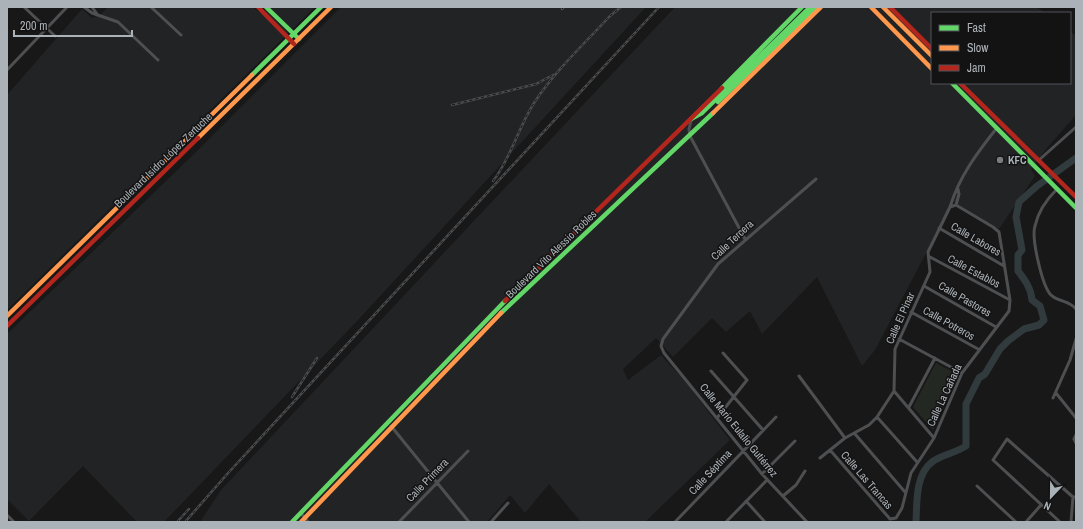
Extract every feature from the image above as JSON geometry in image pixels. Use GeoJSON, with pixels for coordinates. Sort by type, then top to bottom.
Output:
{"type":"FeatureCollection","features":[{"type":"Feature","properties":{"kind":"main road"},"geometry":{"type":"LineString","coordinates":[[258,7],[294,44]]}},
{"type":"Feature","properties":{"kind":"main road"},"geometry":{"type":"LineString","coordinates":[[266,7],[299,39]]}},
{"type":"Feature","properties":{"kind":"main road","name":"Boulevard Isidro López Zertuche"},"geometry":{"type":"LineString","coordinates":[[7,316],[321,7]]}},
{"type":"Feature","properties":{"kind":"main road","name":"Boulevard Isidro López Zertuche"},"geometry":{"type":"LineString","coordinates":[[7,326],[331,7]]}},
{"type":"Feature","properties":{"kind":"main road","name":"Boulevard Vito Alessio Robles"},"geometry":{"type":"LineString","coordinates":[[292,522],[387,422],[554,253],[691,119],[802,7]]}},
{"type":"Feature","properties":{"kind":"main road"},"geometry":{"type":"LineString","coordinates":[[702,113],[751,63],[810,7]]}},
{"type":"Feature","properties":{"kind":"main road"},"geometry":{"type":"LineString","coordinates":[[691,119],[723,98],[816,7]]}},
{"type":"Feature","properties":{"kind":"main road","name":"Boulevard Vito Alessio Robles"},"geometry":{"type":"LineString","coordinates":[[301,522],[306,520],[321,501],[482,332],[558,258],[690,136],[821,7]]}},
{"type":"Feature","properties":{"kind":"main road"},"geometry":{"type":"LineString","coordinates":[[871,7],[931,68]]}},
{"type":"Feature","properties":{"kind":"main road"},"geometry":{"type":"LineString","coordinates":[[876,7],[931,60]]}},
{"type":"Feature","properties":{"kind":"main road"},"geometry":{"type":"LineString","coordinates":[[883,7],[931,60]]}},
{"type":"Feature","properties":{"kind":"main road"},"geometry":{"type":"LineString","coordinates":[[890,7],[931,48]]}},
{"type":"Feature","properties":{"kind":"main road"},"geometry":{"type":"LineString","coordinates":[[949,84],[958,89]]}},
{"type":"Feature","properties":{"kind":"main road"},"geometry":{"type":"LineString","coordinates":[[953,84],[1076,208]]}},
{"type":"Feature","properties":{"kind":"main road"},"geometry":{"type":"LineString","coordinates":[[961,84],[1076,198]]}},
{"type":"Feature","properties":{"kind":"main road"},"geometry":{"type":"LineString","coordinates":[[140,186],[145,191]]}},
{"type":"Feature","properties":{"kind":"main road"},"geometry":{"type":"LineString","coordinates":[[96,228],[101,234]]}},
{"type":"Feature","properties":{"kind":"main road"},"geometry":{"type":"LineString","coordinates":[[554,253],[558,258]]}},
{"type":"Feature","properties":{"kind":"main road"},"geometry":{"type":"LineString","coordinates":[[46,278],[51,283]]}},
{"type":"Feature","properties":{"kind":"main road"},"geometry":{"type":"LineString","coordinates":[[317,497],[321,501]]}},
{"type":"Feature","properties":{"kind":"street"},"geometry":{"type":"LineString","coordinates":[[24,7],[55,36]]}},
{"type":"Feature","properties":{"kind":"street"},"geometry":{"type":"LineString","coordinates":[[7,70],[68,7]]}},
{"type":"Feature","properties":{"kind":"street"},"geometry":{"type":"LineString","coordinates":[[85,7],[97,14],[118,22],[158,60]]}},
{"type":"Feature","properties":{"kind":"street"},"geometry":{"type":"LineString","coordinates":[[92,7],[97,14]]}},
{"type":"Feature","properties":{"kind":"street"},"geometry":{"type":"LineString","coordinates":[[151,7],[181,35]]}},
{"type":"Feature","properties":{"kind":"street"},"geometry":{"type":"LineString","coordinates":[[266,15],[274,7]]}},
{"type":"Feature","properties":{"kind":"street"},"geometry":{"type":"LineString","coordinates":[[691,119],[689,129],[690,136],[745,239]]}},
{"type":"Feature","properties":{"kind":"street"},"geometry":{"type":"LineString","coordinates":[[1039,160],[1076,127]]}},
{"type":"Feature","properties":{"kind":"street","name":"Calle El Pinar"},"geometry":{"type":"LineString","coordinates":[[894,391],[894,354],[899,339],[930,272],[930,257],[928,252],[972,158],[996,129]]}},
{"type":"Feature","properties":{"kind":"street","name":"Calle Tercera"},"geometry":{"type":"LineString","coordinates":[[661,346],[663,339],[718,264],[816,179]]}},
{"type":"Feature","properties":{"kind":"street","name":"Calle El Pinar"},"geometry":{"type":"LineString","coordinates":[[956,205],[959,194],[958,189]]}},
{"type":"Feature","properties":{"kind":"street"},"geometry":{"type":"LineString","coordinates":[[1057,189],[1044,205],[1034,226],[1034,237],[1039,268],[1050,293],[1055,298],[1072,304],[1076,309]]}},
{"type":"Feature","properties":{"kind":"street"},"geometry":{"type":"LineString","coordinates":[[950,206],[956,205],[993,226],[998,232],[1010,300]]}},
{"type":"Feature","properties":{"kind":"street","name":"Calle Labores"},"geometry":{"type":"LineString","coordinates":[[939,228],[1004,266]]}},
{"type":"Feature","properties":{"kind":"street","name":"Calle Establos"},"geometry":{"type":"LineString","coordinates":[[930,257],[1010,300]]}},
{"type":"Feature","properties":{"kind":"street","name":"Calle Pastores"},"geometry":{"type":"LineString","coordinates":[[924,286],[996,327]]}},
{"type":"Feature","properties":{"kind":"street","name":"Calle La Cañada"},"geometry":{"type":"LineString","coordinates":[[892,520],[900,513],[911,472],[934,438],[962,372],[978,349],[1009,311],[1010,300]]}},
{"type":"Feature","properties":{"kind":"street","name":"Calle Potreros"},"geometry":{"type":"LineString","coordinates":[[911,312],[978,349]]}},
{"type":"Feature","properties":{"kind":"street"},"geometry":{"type":"LineString","coordinates":[[899,339],[962,372]]}},
{"type":"Feature","properties":{"kind":"street"},"geometry":{"type":"LineString","coordinates":[[1053,398],[1076,341]]}},
{"type":"Feature","properties":{"kind":"street","name":"Calle Mario Eulalio Gutiérrez"},"geometry":{"type":"LineString","coordinates":[[661,346],[664,353],[742,451],[807,522]]}},
{"type":"Feature","properties":{"kind":"street"},"geometry":{"type":"LineString","coordinates":[[716,418],[747,380],[723,353]]}},
{"type":"Feature","properties":{"kind":"street"},"geometry":{"type":"LineString","coordinates":[[909,407],[935,358]]}},
{"type":"Feature","properties":{"kind":"street"},"geometry":{"type":"LineString","coordinates":[[712,370],[733,397],[763,430]]}},
{"type":"Feature","properties":{"kind":"street"},"geometry":{"type":"LineString","coordinates":[[799,376],[845,438]]}},
{"type":"Feature","properties":{"kind":"street"},"geometry":{"type":"LineString","coordinates":[[820,458],[845,438],[855,434],[877,417],[894,391],[934,438]]}},
{"type":"Feature","properties":{"kind":"street"},"geometry":{"type":"LineString","coordinates":[[1056,393],[1076,418]]}},
{"type":"Feature","properties":{"kind":"street","name":"Calle Séptima"},"geometry":{"type":"LineString","coordinates":[[675,522],[776,417]]}},
{"type":"Feature","properties":{"kind":"street"},"geometry":{"type":"LineString","coordinates":[[877,417],[917,462]]}},
{"type":"Feature","properties":{"kind":"street"},"geometry":{"type":"LineString","coordinates":[[387,422],[469,522]]}},
{"type":"Feature","properties":{"kind":"street"},"geometry":{"type":"LineString","coordinates":[[855,434],[905,492]]}},
{"type":"Feature","properties":{"kind":"street"},"geometry":{"type":"LineString","coordinates":[[1076,435],[1074,439],[1076,443]]}},
{"type":"Feature","properties":{"kind":"street"},"geometry":{"type":"LineString","coordinates":[[1060,522],[993,460],[1007,439],[1075,497],[1071,522]]}},
{"type":"Feature","properties":{"kind":"street"},"geometry":{"type":"LineString","coordinates":[[762,474],[795,441]]}},
{"type":"Feature","properties":{"kind":"street","name":"Calle Las Trancas"},"geometry":{"type":"LineString","coordinates":[[830,450],[890,520],[892,520]]}},
{"type":"Feature","properties":{"kind":"street","name":"Calle Primera"},"geometry":{"type":"LineString","coordinates":[[399,522],[468,451]]}},
{"type":"Feature","properties":{"kind":"street"},"geometry":{"type":"LineString","coordinates":[[783,496],[796,485],[805,471]]}},
{"type":"Feature","properties":{"kind":"street"},"geometry":{"type":"LineString","coordinates":[[726,522],[767,480]]}},
{"type":"Feature","properties":{"kind":"street"},"geometry":{"type":"LineString","coordinates":[[977,486],[1016,522]]}},
{"type":"Feature","properties":{"kind":"street"},"geometry":{"type":"LineString","coordinates":[[746,501],[765,522]]}},
{"type":"Feature","properties":{"kind":"street"},"geometry":{"type":"LineString","coordinates":[[491,522],[508,503]]}},
{"type":"Feature","properties":{"kind":"street"},"geometry":{"type":"LineString","coordinates":[[1026,522],[1041,505]]}},
{"type":"Feature","properties":{"kind":"street"},"geometry":{"type":"LineString","coordinates":[[301,513],[306,520]]}},
{"type":"Feature","properties":{"kind":"street"},"geometry":{"type":"LineString","coordinates":[[7,515],[14,522]]}},
{"type":"Feature","properties":{"kind":"shaded area"},"geometry":{"type":"Polygon","coordinates":[[[108,7],[253,7],[261,14],[269,7],[315,7],[7,310],[7,95],[82,9],[92,18],[101,14],[108,7]]]}},
{"type":"Feature","properties":{"kind":"shaded area"},"geometry":{"type":"Polygon","coordinates":[[[341,7],[646,7],[359,319],[164,522],[137,522],[83,466],[29,521],[7,499],[7,334],[195,153],[341,7]]]}},
{"type":"Feature","properties":{"kind":"shaded area"},"geometry":{"type":"Polygon","coordinates":[[[675,7],[1037,7],[1044,12],[931,12],[931,84],[1071,84],[1071,32],[1076,36],[1076,115],[1031,169],[1035,176],[999,229],[953,202],[875,350],[862,366],[817,277],[762,334],[750,311],[726,332],[712,318],[673,357],[656,338],[623,369],[628,380],[661,355],[684,380],[730,440],[645,522],[581,522],[549,484],[525,513],[510,495],[487,522],[200,522],[221,490],[675,7]]]}},
{"type":"Feature","properties":{"kind":"shaded area"},"geometry":{"type":"Polygon","coordinates":[[[936,363],[957,374],[933,430],[913,407],[936,363]]]}},
{"type":"Feature","properties":{"kind":"waterway"},"geometry":{"type":"LineString","coordinates":[[916,522],[918,490],[922,474],[935,460],[966,446],[966,404],[979,378],[985,374],[1000,349],[1008,341],[1024,329],[1039,325],[1044,320],[1040,306],[1032,300],[1029,288],[1018,271],[1018,255],[1022,250],[1016,217],[1019,202],[1037,186],[1076,158]]}},
{"type":"Feature","properties":{"kind":"railway"},"geometry":{"type":"LineString","coordinates":[[493,181],[505,163],[528,113],[542,91],[570,58],[610,16],[621,7]]}},
{"type":"Feature","properties":{"kind":"railway"},"geometry":{"type":"LineString","coordinates":[[185,522],[229,472],[659,7]]}},
{"type":"Feature","properties":{"kind":"railway"},"geometry":{"type":"LineString","coordinates":[[452,105],[536,84],[553,75]]}},
{"type":"Feature","properties":{"kind":"railway"},"geometry":{"type":"LineString","coordinates":[[292,397],[317,358]]}},
{"type":"Feature","properties":{"kind":"railway"},"geometry":{"type":"LineString","coordinates":[[177,522],[189,509]]}},
{"type":"Feature","properties":{"kind":"traffic: fast"},"geometry":{"type":"LineString","coordinates":[[266,7],[299,39]]}},
{"type":"Feature","properties":{"kind":"traffic: fast"},"geometry":{"type":"LineString","coordinates":[[252,75],[321,7]]}},
{"type":"Feature","properties":{"kind":"traffic: fast"},"geometry":{"type":"LineString","coordinates":[[722,88],[802,7]]}},
{"type":"Feature","properties":{"kind":"traffic: fast"},"geometry":{"type":"LineString","coordinates":[[691,119],[702,113],[810,7]]}},
{"type":"Feature","properties":{"kind":"traffic: fast"},"geometry":{"type":"LineString","coordinates":[[718,102],[816,7]]}},
{"type":"Feature","properties":{"kind":"traffic: fast"},"geometry":{"type":"LineString","coordinates":[[953,84],[1076,208]]}},
{"type":"Feature","properties":{"kind":"traffic: fast"},"geometry":{"type":"LineString","coordinates":[[501,313],[713,113]]}},
{"type":"Feature","properties":{"kind":"traffic: fast"},"geometry":{"type":"LineString","coordinates":[[292,522],[505,301]]}},
{"type":"Feature","properties":{"kind":"traffic: slow"},"geometry":{"type":"LineString","coordinates":[[198,138],[331,7]]}},
{"type":"Feature","properties":{"kind":"traffic: slow"},"geometry":{"type":"LineString","coordinates":[[713,113],[821,7]]}},
{"type":"Feature","properties":{"kind":"traffic: slow"},"geometry":{"type":"LineString","coordinates":[[871,7],[931,68]]}},
{"type":"Feature","properties":{"kind":"traffic: slow"},"geometry":{"type":"LineString","coordinates":[[883,7],[931,55]]}},
{"type":"Feature","properties":{"kind":"traffic: slow"},"geometry":{"type":"LineString","coordinates":[[7,316],[252,75]]}},
{"type":"Feature","properties":{"kind":"traffic: slow"},"geometry":{"type":"LineString","coordinates":[[301,522],[501,313]]}},
{"type":"Feature","properties":{"kind":"traffic: jam"},"geometry":{"type":"LineString","coordinates":[[258,7],[294,44]]}},
{"type":"Feature","properties":{"kind":"traffic: jam"},"geometry":{"type":"LineString","coordinates":[[890,7],[931,48]]}},
{"type":"Feature","properties":{"kind":"traffic: jam"},"geometry":{"type":"LineString","coordinates":[[961,84],[1076,197]]}},
{"type":"Feature","properties":{"kind":"traffic: jam"},"geometry":{"type":"LineString","coordinates":[[505,301],[722,88]]}},
{"type":"Feature","properties":{"kind":"traffic: jam"},"geometry":{"type":"LineString","coordinates":[[7,326],[198,138]]}},
{"type":"Feature","properties":{"kind":"place","name":"KFC"},"geometry":{"type":"Point","coordinates":[1000,160]}}]}
